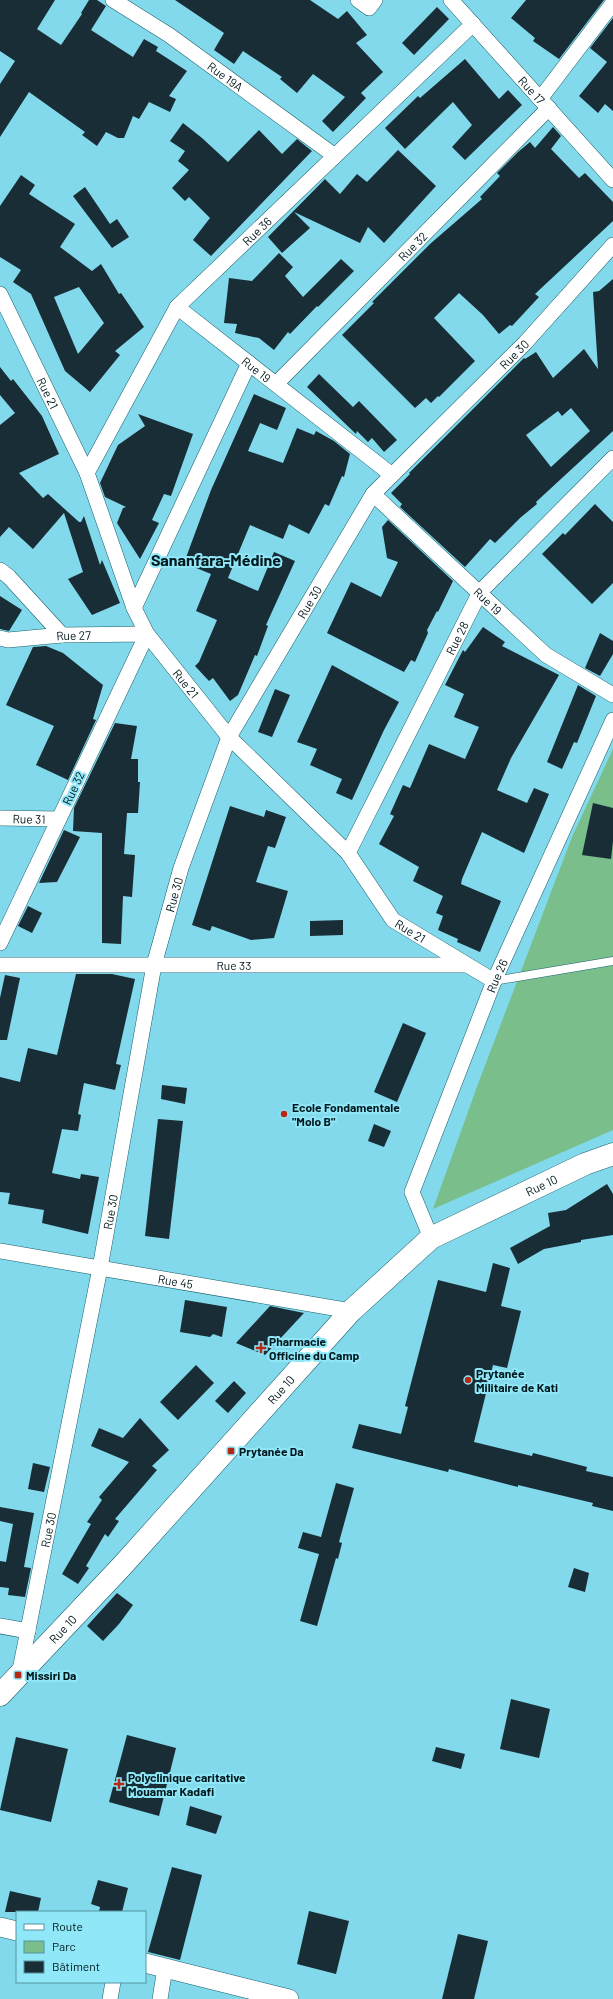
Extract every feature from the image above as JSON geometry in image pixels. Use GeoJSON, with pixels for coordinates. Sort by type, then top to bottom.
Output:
{"type":"FeatureCollection","features":[{"type":"Feature","properties":{"kind":"main road","name":"Rue 10"},"geometry":{"type":"LineString","coordinates":[[0,1695],[122,1566],[351,1311],[431,1238],[585,1164],[613,1154]]}},
{"type":"Feature","properties":{"kind":"street","name":"Rue 19A"},"geometry":{"type":"LineString","coordinates":[[112,0],[169,35],[335,156]]}},
{"type":"Feature","properties":{"kind":"street"},"geometry":{"type":"LineString","coordinates":[[358,0],[369,8],[375,0]]}},
{"type":"Feature","properties":{"kind":"street","name":"Rue 17"},"geometry":{"type":"LineString","coordinates":[[451,0],[613,180]]}},
{"type":"Feature","properties":{"kind":"street","name":"Rue 32"},"geometry":{"type":"LineString","coordinates":[[276,384],[544,104],[613,3]]}},
{"type":"Feature","properties":{"kind":"street","name":"Rue 36"},"geometry":{"type":"LineString","coordinates":[[87,473],[177,307],[473,24]]}},
{"type":"Feature","properties":{"kind":"street","name":"Rue 30"},"geometry":{"type":"LineString","coordinates":[[19,1675],[100,1268],[154,965],[181,868],[229,737],[373,494],[525,343],[613,245]]}},
{"type":"Feature","properties":{"kind":"street","name":"Rue 21"},"geometry":{"type":"LineString","coordinates":[[0,294],[87,473],[134,608],[148,634],[229,737],[348,853],[393,920],[494,981]]}},
{"type":"Feature","properties":{"kind":"street","name":"Rue 19"},"geometry":{"type":"LineString","coordinates":[[177,307],[392,475]]}},
{"type":"Feature","properties":{"kind":"street"},"geometry":{"type":"LineString","coordinates":[[134,608],[249,363]]}},
{"type":"Feature","properties":{"kind":"street","name":"Rue 28"},"geometry":{"type":"LineString","coordinates":[[348,853],[480,592],[613,458]]}},
{"type":"Feature","properties":{"kind":"street","name":"Rue 19"},"geometry":{"type":"LineString","coordinates":[[373,494],[546,655],[613,695]]}},
{"type":"Feature","properties":{"kind":"street"},"geometry":{"type":"LineString","coordinates":[[0,570],[9,577],[62,635]]}},
{"type":"Feature","properties":{"kind":"street","name":"Rue 32"},"geometry":{"type":"LineString","coordinates":[[0,943],[148,634]]}},
{"type":"Feature","properties":{"kind":"street","name":"Rue 27"},"geometry":{"type":"LineString","coordinates":[[0,638],[8,640],[62,635],[148,634]]}},
{"type":"Feature","properties":{"kind":"street","name":"Rue 26"},"geometry":{"type":"LineString","coordinates":[[431,1238],[412,1192],[494,981],[613,720]]}},
{"type":"Feature","properties":{"kind":"street","name":"Rue 31"},"geometry":{"type":"LineString","coordinates":[[0,818],[59,818]]}},
{"type":"Feature","properties":{"kind":"street","name":"Rue 33"},"geometry":{"type":"LineString","coordinates":[[0,965],[468,965]]}},
{"type":"Feature","properties":{"kind":"street","name":"Rue 45"},"geometry":{"type":"LineString","coordinates":[[0,1251],[351,1311]]}},
{"type":"Feature","properties":{"kind":"street"},"geometry":{"type":"LineString","coordinates":[[0,1626],[28,1631]]}},
{"type":"Feature","properties":{"kind":"street"},"geometry":{"type":"LineString","coordinates":[[0,1927],[16,1931]]}},
{"type":"Feature","properties":{"kind":"street"},"geometry":{"type":"LineString","coordinates":[[146,1963],[289,1999]]}},
{"type":"Feature","properties":{"kind":"street"},"geometry":{"type":"LineString","coordinates":[[160,1999],[165,1968]]}},
{"type":"Feature","properties":{"kind":"street"},"geometry":{"type":"LineString","coordinates":[[110,1999],[113,1983]]}},
{"type":"Feature","properties":{"kind":"lane"},"geometry":{"type":"LineString","coordinates":[[494,981],[613,961]]}},
{"type":"Feature","properties":{"kind":"green space"},"geometry":{"type":"Polygon","coordinates":[[[613,749],[613,1130],[433,1209],[478,1084],[572,837],[613,749]]]}},
{"type":"Feature","properties":{"kind":"building"},"geometry":{"type":"Polygon","coordinates":[[[0,0],[55,0],[37,29],[61,45],[82,14],[81,13],[89,0],[97,0],[106,6],[91,30],[133,57],[144,39],[158,47],[156,51],[187,71],[169,96],[176,99],[170,112],[149,102],[139,119],[133,116],[124,138],[118,138],[106,132],[97,146],[82,135],[85,132],[29,92],[0,137],[0,84],[15,61],[0,51],[0,0]]]}},
{"type":"Feature","properties":{"kind":"building"},"geometry":{"type":"Polygon","coordinates":[[[175,0],[310,0],[338,19],[347,11],[367,35],[356,43],[383,72],[361,93],[366,98],[333,132],[322,121],[345,97],[313,74],[297,93],[280,79],[282,77],[243,51],[234,64],[214,50],[224,33],[175,0]]]}},
{"type":"Feature","properties":{"kind":"building"},"geometry":{"type":"Polygon","coordinates":[[[526,0],[604,0],[559,59],[533,41],[535,38],[511,18],[526,0]]]}},
{"type":"Feature","properties":{"kind":"building"},"geometry":{"type":"Polygon","coordinates":[[[437,7],[449,19],[414,55],[402,43],[437,7]]]}},
{"type":"Feature","properties":{"kind":"building"},"geometry":{"type":"Polygon","coordinates":[[[613,18],[613,111],[605,104],[598,113],[579,96],[607,62],[590,48],[613,18]]]}},
{"type":"Feature","properties":{"kind":"building"},"geometry":{"type":"Polygon","coordinates":[[[465,59],[499,99],[508,90],[522,105],[465,160],[452,147],[472,125],[453,102],[405,149],[385,128],[418,96],[420,98],[465,59]]]}},
{"type":"Feature","properties":{"kind":"building"},"geometry":{"type":"Polygon","coordinates":[[[183,123],[228,162],[259,130],[282,154],[297,139],[312,151],[211,256],[193,240],[210,218],[189,197],[185,201],[172,188],[189,170],[178,161],[185,151],[170,141],[183,123]]]}},
{"type":"Feature","properties":{"kind":"building"},"geometry":{"type":"Polygon","coordinates":[[[553,127],[561,136],[551,149],[579,178],[585,173],[613,202],[613,221],[535,294],[539,297],[512,326],[510,325],[499,334],[483,315],[459,293],[434,318],[475,361],[439,397],[438,396],[431,403],[426,398],[415,408],[342,335],[374,303],[372,302],[430,244],[482,199],[480,197],[500,176],[497,173],[518,152],[530,142],[535,148],[553,127]]]}},
{"type":"Feature","properties":{"kind":"building"},"geometry":{"type":"Polygon","coordinates":[[[398,150],[436,186],[384,243],[368,227],[360,243],[294,212],[310,228],[282,253],[268,237],[325,179],[340,194],[357,174],[367,182],[398,150]]]}},
{"type":"Feature","properties":{"kind":"building"},"geometry":{"type":"Polygon","coordinates":[[[21,175],[35,185],[29,194],[75,224],[60,247],[92,271],[101,264],[119,294],[121,293],[144,327],[115,351],[120,355],[90,392],[65,371],[31,294],[13,282],[21,270],[0,257],[0,206],[21,175]],[[79,287],[54,297],[78,354],[104,323],[79,287]]]}},
{"type":"Feature","properties":{"kind":"building"},"geometry":{"type":"Polygon","coordinates":[[[85,187],[110,224],[117,219],[129,237],[112,248],[73,196],[85,187]]]}},
{"type":"Feature","properties":{"kind":"building"},"geometry":{"type":"Polygon","coordinates":[[[279,253],[293,267],[285,276],[303,297],[341,259],[354,271],[290,334],[288,332],[274,350],[259,338],[235,333],[237,324],[224,323],[229,278],[252,281],[279,253]]]}},
{"type":"Feature","properties":{"kind":"building"},"geometry":{"type":"Polygon","coordinates":[[[613,279],[613,431],[536,502],[537,504],[520,518],[495,543],[490,539],[465,567],[400,507],[402,504],[391,493],[410,474],[409,473],[524,358],[525,359],[536,352],[553,378],[584,349],[598,369],[593,292],[599,291],[613,279]],[[571,408],[562,416],[558,411],[526,435],[551,467],[590,431],[571,408]]]}},
{"type":"Feature","properties":{"kind":"building"},"geometry":{"type":"Polygon","coordinates":[[[0,367],[11,381],[13,379],[42,416],[59,454],[19,473],[43,498],[48,494],[79,522],[81,522],[84,516],[100,565],[102,560],[120,603],[92,615],[68,579],[83,572],[64,513],[33,549],[9,527],[0,537],[0,425],[15,413],[0,395],[0,367]]]}},
{"type":"Feature","properties":{"kind":"building"},"geometry":{"type":"Polygon","coordinates":[[[319,374],[353,407],[359,401],[397,440],[384,452],[372,438],[368,442],[357,431],[356,434],[307,387],[319,374]]]}},
{"type":"Feature","properties":{"kind":"building"},"geometry":{"type":"Polygon","coordinates":[[[254,394],[286,408],[277,430],[260,423],[248,451],[283,463],[297,428],[314,435],[316,431],[334,441],[350,454],[344,477],[342,476],[329,506],[325,504],[309,534],[289,524],[283,539],[250,525],[228,578],[258,591],[274,552],[295,561],[266,625],[268,626],[257,656],[255,655],[238,695],[230,701],[213,678],[209,681],[195,666],[199,662],[217,620],[196,611],[211,574],[184,563],[211,490],[254,394]]]}},
{"type":"Feature","properties":{"kind":"building"},"geometry":{"type":"Polygon","coordinates":[[[138,414],[193,434],[171,496],[164,494],[152,520],[159,523],[140,559],[117,523],[123,508],[126,507],[105,497],[100,483],[118,445],[145,426],[138,414]]]}},
{"type":"Feature","properties":{"kind":"building"},"geometry":{"type":"Polygon","coordinates":[[[595,504],[613,522],[613,583],[592,604],[542,554],[563,533],[565,535],[595,504]]]}},
{"type":"Feature","properties":{"kind":"building"},"geometry":{"type":"Polygon","coordinates":[[[388,520],[453,581],[438,612],[437,611],[427,630],[428,633],[415,662],[411,660],[404,672],[327,633],[351,582],[381,597],[398,562],[387,558],[382,527],[388,520]]]}},
{"type":"Feature","properties":{"kind":"building"},"geometry":{"type":"Polygon","coordinates":[[[0,596],[22,610],[9,631],[0,629],[0,596]]]}},
{"type":"Feature","properties":{"kind":"building"},"geometry":{"type":"Polygon","coordinates":[[[483,627],[505,642],[502,646],[559,675],[511,758],[497,790],[527,803],[534,788],[549,794],[524,853],[482,832],[462,879],[461,884],[501,901],[480,952],[457,942],[458,939],[438,930],[443,916],[436,913],[443,896],[413,881],[419,867],[379,844],[394,816],[390,814],[403,785],[410,788],[429,744],[465,759],[479,727],[454,717],[464,694],[445,685],[463,650],[465,652],[483,627]]]}},
{"type":"Feature","properties":{"kind":"building"},"geometry":{"type":"Polygon","coordinates":[[[600,633],[613,641],[613,654],[600,676],[585,668],[600,633]]]}},
{"type":"Feature","properties":{"kind":"building"},"geometry":{"type":"Polygon","coordinates":[[[46,646],[63,653],[103,685],[93,719],[96,720],[68,780],[36,765],[54,726],[6,705],[33,647],[46,646]]]}},
{"type":"Feature","properties":{"kind":"building"},"geometry":{"type":"Polygon","coordinates":[[[332,665],[399,702],[384,730],[352,800],[336,793],[342,779],[310,765],[317,749],[297,742],[332,665]]]}},
{"type":"Feature","properties":{"kind":"building"},"geometry":{"type":"Polygon","coordinates":[[[578,685],[596,696],[577,743],[574,742],[562,769],[547,762],[578,685]]]}},
{"type":"Feature","properties":{"kind":"building"},"geometry":{"type":"Polygon","coordinates":[[[275,689],[290,695],[272,737],[258,732],[275,689]]]}},
{"type":"Feature","properties":{"kind":"building"},"geometry":{"type":"Polygon","coordinates":[[[115,723],[137,726],[131,759],[138,759],[138,782],[140,782],[138,813],[127,813],[124,854],[135,855],[132,897],[123,896],[121,944],[102,943],[102,833],[73,831],[74,808],[115,723]]]}},
{"type":"Feature","properties":{"kind":"building"},"geometry":{"type":"Polygon","coordinates":[[[593,803],[613,808],[613,841],[611,859],[582,855],[593,803]]]}},
{"type":"Feature","properties":{"kind":"building"},"geometry":{"type":"Polygon","coordinates":[[[230,806],[264,817],[266,810],[286,817],[275,848],[268,846],[256,882],[288,891],[274,938],[251,940],[212,926],[210,931],[192,925],[230,806]]]}},
{"type":"Feature","properties":{"kind":"building"},"geometry":{"type":"Polygon","coordinates":[[[64,830],[80,837],[57,882],[39,883],[64,830]]]}},
{"type":"Feature","properties":{"kind":"building"},"geometry":{"type":"Polygon","coordinates":[[[28,906],[42,913],[32,933],[18,926],[28,906]]]}},
{"type":"Feature","properties":{"kind":"building"},"geometry":{"type":"Polygon","coordinates":[[[343,920],[343,935],[310,936],[310,921],[343,920]]]}},
{"type":"Feature","properties":{"kind":"building"},"geometry":{"type":"Polygon","coordinates":[[[76,974],[112,974],[135,979],[116,1064],[121,1065],[115,1090],[84,1083],[78,1114],[81,1115],[78,1131],[62,1129],[52,1173],[80,1179],[81,1174],[99,1177],[88,1234],[42,1223],[44,1210],[8,1204],[10,1193],[0,1192],[0,1077],[20,1082],[28,1048],[57,1055],[76,974]]]}},
{"type":"Feature","properties":{"kind":"building"},"geometry":{"type":"Polygon","coordinates":[[[5,975],[20,978],[7,1040],[0,1040],[0,998],[5,975]]]}},
{"type":"Feature","properties":{"kind":"building"},"geometry":{"type":"Polygon","coordinates":[[[403,1023],[426,1033],[397,1102],[374,1092],[403,1023]]]}},
{"type":"Feature","properties":{"kind":"building"},"geometry":{"type":"Polygon","coordinates":[[[162,1085],[187,1088],[185,1104],[161,1099],[162,1085]]]}},
{"type":"Feature","properties":{"kind":"building"},"geometry":{"type":"Polygon","coordinates":[[[158,1119],[183,1121],[169,1239],[145,1236],[158,1119]]]}},
{"type":"Feature","properties":{"kind":"building"},"geometry":{"type":"Polygon","coordinates":[[[374,1124],[391,1131],[384,1147],[368,1141],[374,1124]]]}},
{"type":"Feature","properties":{"kind":"building"},"geometry":{"type":"Polygon","coordinates":[[[607,1184],[613,1194],[613,1235],[581,1240],[581,1242],[544,1249],[518,1264],[510,1248],[550,1226],[548,1213],[566,1210],[607,1184]]]}},
{"type":"Feature","properties":{"kind":"building"},"geometry":{"type":"Polygon","coordinates":[[[493,1263],[510,1268],[501,1306],[521,1311],[507,1368],[493,1365],[474,1442],[532,1456],[533,1453],[587,1467],[586,1471],[613,1477],[613,1511],[592,1506],[593,1503],[518,1485],[518,1487],[449,1469],[448,1472],[352,1448],[359,1424],[401,1434],[408,1407],[405,1406],[438,1280],[486,1292],[493,1263]]]}},
{"type":"Feature","properties":{"kind":"building"},"geometry":{"type":"Polygon","coordinates":[[[185,1300],[227,1307],[222,1337],[213,1334],[210,1337],[180,1332],[185,1300]]]}},
{"type":"Feature","properties":{"kind":"building"},"geometry":{"type":"Polygon","coordinates":[[[270,1306],[304,1313],[265,1355],[236,1343],[270,1306]]]}},
{"type":"Feature","properties":{"kind":"building"},"geometry":{"type":"Polygon","coordinates":[[[196,1365],[214,1383],[178,1420],[160,1402],[196,1365]]]}},
{"type":"Feature","properties":{"kind":"building"},"geometry":{"type":"Polygon","coordinates":[[[234,1381],[246,1393],[228,1413],[215,1401],[234,1381]]]}},
{"type":"Feature","properties":{"kind":"building"},"geometry":{"type":"Polygon","coordinates":[[[140,1418],[169,1450],[152,1466],[157,1470],[115,1519],[119,1521],[108,1537],[105,1534],[86,1566],[89,1568],[78,1584],[62,1574],[91,1524],[87,1522],[102,1500],[99,1497],[129,1462],[91,1446],[99,1428],[123,1438],[140,1418]]]}},
{"type":"Feature","properties":{"kind":"building"},"geometry":{"type":"Polygon","coordinates":[[[33,1463],[50,1467],[44,1492],[28,1489],[33,1463]]]}},
{"type":"Feature","properties":{"kind":"building"},"geometry":{"type":"Polygon","coordinates":[[[336,1483],[354,1488],[339,1542],[342,1543],[338,1559],[336,1558],[317,1626],[300,1621],[319,1554],[298,1548],[303,1532],[321,1537],[336,1483]]]}},
{"type":"Feature","properties":{"kind":"building"},"geometry":{"type":"Polygon","coordinates":[[[0,1507],[34,1513],[24,1567],[31,1568],[25,1597],[8,1595],[9,1588],[0,1587],[0,1561],[6,1562],[13,1524],[0,1521],[0,1507]]]}},
{"type":"Feature","properties":{"kind":"building"},"geometry":{"type":"Polygon","coordinates":[[[574,1568],[589,1573],[585,1592],[568,1587],[574,1568]]]}},
{"type":"Feature","properties":{"kind":"building"},"geometry":{"type":"Polygon","coordinates":[[[117,1593],[133,1605],[119,1624],[103,1641],[87,1626],[117,1593]]]}},
{"type":"Feature","properties":{"kind":"building"},"geometry":{"type":"Polygon","coordinates":[[[511,1699],[550,1709],[539,1758],[500,1749],[511,1699]]]}},
{"type":"Feature","properties":{"kind":"building"},"geometry":{"type":"Polygon","coordinates":[[[127,1735],[176,1748],[159,1816],[109,1802],[127,1735]]]}},
{"type":"Feature","properties":{"kind":"building"},"geometry":{"type":"Polygon","coordinates":[[[16,1737],[68,1749],[51,1822],[0,1810],[16,1737]]]}},
{"type":"Feature","properties":{"kind":"building"},"geometry":{"type":"Polygon","coordinates":[[[436,1747],[465,1754],[461,1769],[432,1761],[436,1747]]]}},
{"type":"Feature","properties":{"kind":"building"},"geometry":{"type":"Polygon","coordinates":[[[190,1806],[222,1816],[216,1834],[186,1825],[190,1806]]]}},
{"type":"Feature","properties":{"kind":"building"},"geometry":{"type":"Polygon","coordinates":[[[172,1867],[202,1875],[180,1960],[148,1952],[172,1867]]]}},
{"type":"Feature","properties":{"kind":"building"},"geometry":{"type":"Polygon","coordinates":[[[98,1880],[128,1888],[122,1911],[99,1911],[100,1907],[91,1904],[98,1880]]]}},
{"type":"Feature","properties":{"kind":"building"},"geometry":{"type":"Polygon","coordinates":[[[10,1891],[41,1898],[38,1911],[5,1912],[10,1891]]]}},
{"type":"Feature","properties":{"kind":"building"},"geometry":{"type":"Polygon","coordinates":[[[309,1911],[349,1921],[336,1974],[297,1964],[309,1911]]]}},
{"type":"Feature","properties":{"kind":"building"},"geometry":{"type":"Polygon","coordinates":[[[458,1934],[488,1941],[474,1999],[442,1999],[458,1934]]]}},
{"type":"Feature","properties":{"kind":"place","name":"Ecole Fondamentale \"Molo B\""},"geometry":{"type":"Point","coordinates":[284,1114]}},
{"type":"Feature","properties":{"kind":"place","name":"Pharmacie Officine du Camp"},"geometry":{"type":"Point","coordinates":[261,1348]}},
{"type":"Feature","properties":{"kind":"place","name":"Prytanée Militaire de Kati"},"geometry":{"type":"Point","coordinates":[468,1380]}},
{"type":"Feature","properties":{"kind":"place","name":"Prytanée Da"},"geometry":{"type":"Point","coordinates":[231,1451]}},
{"type":"Feature","properties":{"kind":"place","name":"Missiri Da"},"geometry":{"type":"Point","coordinates":[18,1675]}},
{"type":"Feature","properties":{"kind":"place","name":"Polyclinique caritative Mouamar Kadafi"},"geometry":{"type":"Point","coordinates":[119,1784]}},
{"type":"Feature","properties":{"kind":"district","name":"Sananfara-Médine"},"geometry":{"type":"Point","coordinates":[216,559]}}]}
